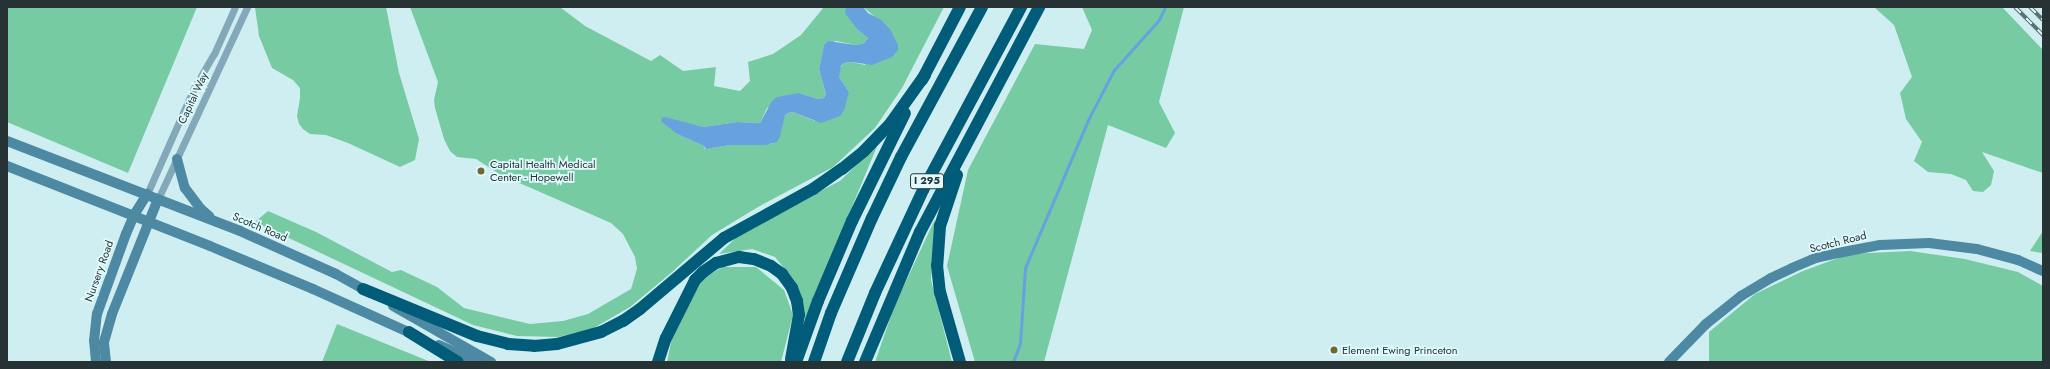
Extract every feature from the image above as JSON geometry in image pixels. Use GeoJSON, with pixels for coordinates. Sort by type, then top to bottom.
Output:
{"type":"FeatureCollection","features":[{"type":"Feature","properties":{"kind":"highway"},"geometry":{"type":"LineString","coordinates":[[796,362],[818,301],[852,221],[924,74],[960,7]]}},
{"type":"Feature","properties":{"kind":"highway","name":"I 295"},"geometry":{"type":"LineString","coordinates":[[814,362],[831,313],[872,218],[901,157],[982,7]]}},
{"type":"Feature","properties":{"kind":"highway","name":"I 295"},"geometry":{"type":"LineString","coordinates":[[847,362],[878,286],[923,190],[1021,7]]}},
{"type":"Feature","properties":{"kind":"highway"},"geometry":{"type":"LineString","coordinates":[[865,362],[920,232],[1039,7]]}},
{"type":"Feature","properties":{"kind":"highway"},"geometry":{"type":"LineString","coordinates":[[960,362],[939,283],[937,265],[938,236],[948,199],[965,154],[1008,67]]}},
{"type":"Feature","properties":{"kind":"highway"},"geometry":{"type":"LineString","coordinates":[[363,289],[476,336],[508,344],[534,346],[557,344],[602,332],[623,321],[640,309],[724,238],[813,189],[842,169],[884,131],[905,104],[924,74]]}},
{"type":"Feature","properties":{"kind":"highway"},"geometry":{"type":"LineString","coordinates":[[658,362],[666,338],[695,280],[716,263],[739,258],[754,259],[771,266],[784,277],[794,291],[799,315],[790,362]]}},
{"type":"Feature","properties":{"kind":"highway"},"geometry":{"type":"LineString","coordinates":[[408,332],[458,362]]}},
{"type":"Feature","properties":{"kind":"main road","name":"Scotch Road"},"geometry":{"type":"LineString","coordinates":[[7,141],[147,194],[282,249],[363,289],[492,362]]}},
{"type":"Feature","properties":{"kind":"main road"},"geometry":{"type":"LineString","coordinates":[[177,159],[185,188],[201,209],[215,221]]}},
{"type":"Feature","properties":{"kind":"main road"},"geometry":{"type":"LineString","coordinates":[[7,166],[150,222],[313,289],[477,362]]}},
{"type":"Feature","properties":{"kind":"main road","name":"Nursery Road"},"geometry":{"type":"LineString","coordinates":[[96,362],[94,341],[96,314],[134,216],[147,194]]}},
{"type":"Feature","properties":{"kind":"main road"},"geometry":{"type":"LineString","coordinates":[[106,362],[104,342],[112,314],[158,199]]}},
{"type":"Feature","properties":{"kind":"main road","name":"Scotch Road"},"geometry":{"type":"LineString","coordinates":[[1669,362],[1706,324],[1729,304],[1771,278],[1816,258],[1859,248],[1907,243],[1956,246],[2018,260],[2039,268]]}},
{"type":"Feature","properties":{"kind":"street","name":"Capital Way"},"geometry":{"type":"LineString","coordinates":[[147,194],[194,88],[214,54],[235,7]]}},
{"type":"Feature","properties":{"kind":"street","name":"Capital Way"},"geometry":{"type":"LineString","coordinates":[[158,199],[247,7]]}},
{"type":"Feature","properties":{"kind":"green space"},"geometry":{"type":"Polygon","coordinates":[[[7,7],[197,7],[128,173],[7,122],[7,7]]]}},
{"type":"Feature","properties":{"kind":"green space"},"geometry":{"type":"Polygon","coordinates":[[[255,7],[386,7],[399,73],[419,139],[415,160],[400,167],[348,143],[326,135],[310,134],[303,129],[299,124],[297,116],[300,88],[293,80],[272,68],[259,36],[255,7]]]}},
{"type":"Feature","properties":{"kind":"green space"},"geometry":{"type":"Polygon","coordinates":[[[410,7],[560,7],[585,26],[651,61],[660,55],[683,71],[716,67],[714,86],[740,91],[750,81],[748,62],[773,54],[801,35],[824,7],[846,7],[858,30],[868,38],[864,43],[856,45],[836,41],[824,45],[819,69],[826,94],[824,98],[818,99],[799,93],[767,108],[760,123],[737,122],[703,127],[662,118],[677,134],[704,146],[705,149],[730,145],[772,144],[785,115],[793,112],[815,121],[849,92],[839,77],[839,70],[844,63],[852,62],[865,65],[874,16],[863,7],[944,7],[902,88],[875,128],[833,167],[758,207],[712,235],[671,273],[630,307],[592,329],[558,337],[517,336],[473,325],[255,222],[268,211],[316,232],[392,272],[401,270],[437,287],[464,308],[530,324],[563,321],[588,314],[631,289],[637,269],[635,257],[623,234],[611,223],[501,175],[476,159],[457,157],[450,151],[444,139],[435,108],[434,100],[438,82],[410,7]]]}},
{"type":"Feature","properties":{"kind":"green space"},"geometry":{"type":"Polygon","coordinates":[[[1082,7],[1184,7],[1159,102],[1175,133],[1166,148],[1108,125],[1044,362],[975,362],[947,266],[968,170],[1035,44],[1084,49],[1092,30],[1082,7]]]}},
{"type":"Feature","properties":{"kind":"green space"},"geometry":{"type":"Polygon","coordinates":[[[1874,7],[2002,7],[2043,50],[2043,173],[1982,152],[1994,171],[1991,185],[1983,192],[1973,191],[1966,180],[1951,174],[1928,172],[1914,161],[1922,142],[1906,119],[1900,93],[1912,77],[1894,25],[1874,7]]]}},
{"type":"Feature","properties":{"kind":"green space"},"geometry":{"type":"Polygon","coordinates":[[[878,144],[805,320],[795,282],[775,257],[752,249],[719,254],[744,230],[840,181],[878,144]]]}},
{"type":"Feature","properties":{"kind":"green space"},"geometry":{"type":"Polygon","coordinates":[[[935,219],[931,280],[952,362],[875,362],[894,307],[935,219]]]}},
{"type":"Feature","properties":{"kind":"green space"},"geometry":{"type":"Polygon","coordinates":[[[2043,231],[2043,251],[2041,253],[2030,251],[2043,231]]]}},
{"type":"Feature","properties":{"kind":"green space"},"geometry":{"type":"Polygon","coordinates":[[[1910,251],[1965,259],[2018,272],[2043,286],[2043,362],[1709,362],[1709,332],[1755,294],[1803,271],[1849,254],[1910,251]]]}},
{"type":"Feature","properties":{"kind":"green space"},"geometry":{"type":"Polygon","coordinates":[[[723,267],[756,267],[784,290],[793,315],[781,362],[667,362],[672,338],[702,279],[723,267]]]}},
{"type":"Feature","properties":{"kind":"green space"},"geometry":{"type":"Polygon","coordinates":[[[337,324],[431,362],[322,362],[337,324]]]}},
{"type":"Feature","properties":{"kind":"water"},"geometry":{"type":"Polygon","coordinates":[[[846,7],[863,7],[868,13],[881,20],[890,29],[898,45],[898,50],[892,57],[872,65],[852,62],[844,63],[841,66],[839,77],[849,92],[844,110],[840,116],[821,123],[793,112],[788,113],[785,115],[777,142],[766,145],[730,145],[706,149],[704,146],[677,134],[661,121],[662,118],[665,117],[703,127],[737,122],[760,123],[772,101],[777,97],[799,93],[818,99],[824,98],[826,94],[819,69],[824,45],[828,41],[856,45],[864,43],[868,38],[858,30],[845,13],[846,7]]]}},
{"type":"Feature","properties":{"kind":"waterway"},"geometry":{"type":"LineString","coordinates":[[1013,362],[1020,344],[1025,268],[1089,118],[1114,70],[1159,20],[1165,7]]}},
{"type":"Feature","properties":{"kind":"railway"},"geometry":{"type":"LineString","coordinates":[[2015,7],[2043,35]]}},
{"type":"Feature","properties":{"kind":"railway"},"geometry":{"type":"LineString","coordinates":[[2030,7],[2043,20]]}},
{"type":"Feature","properties":{"kind":"place","name":"Capital Health Medical Center - Hopewell"},"geometry":{"type":"Point","coordinates":[481,171]}},
{"type":"Feature","properties":{"kind":"place","name":"Element Ewing Princeton"},"geometry":{"type":"Point","coordinates":[1334,350]}}]}
